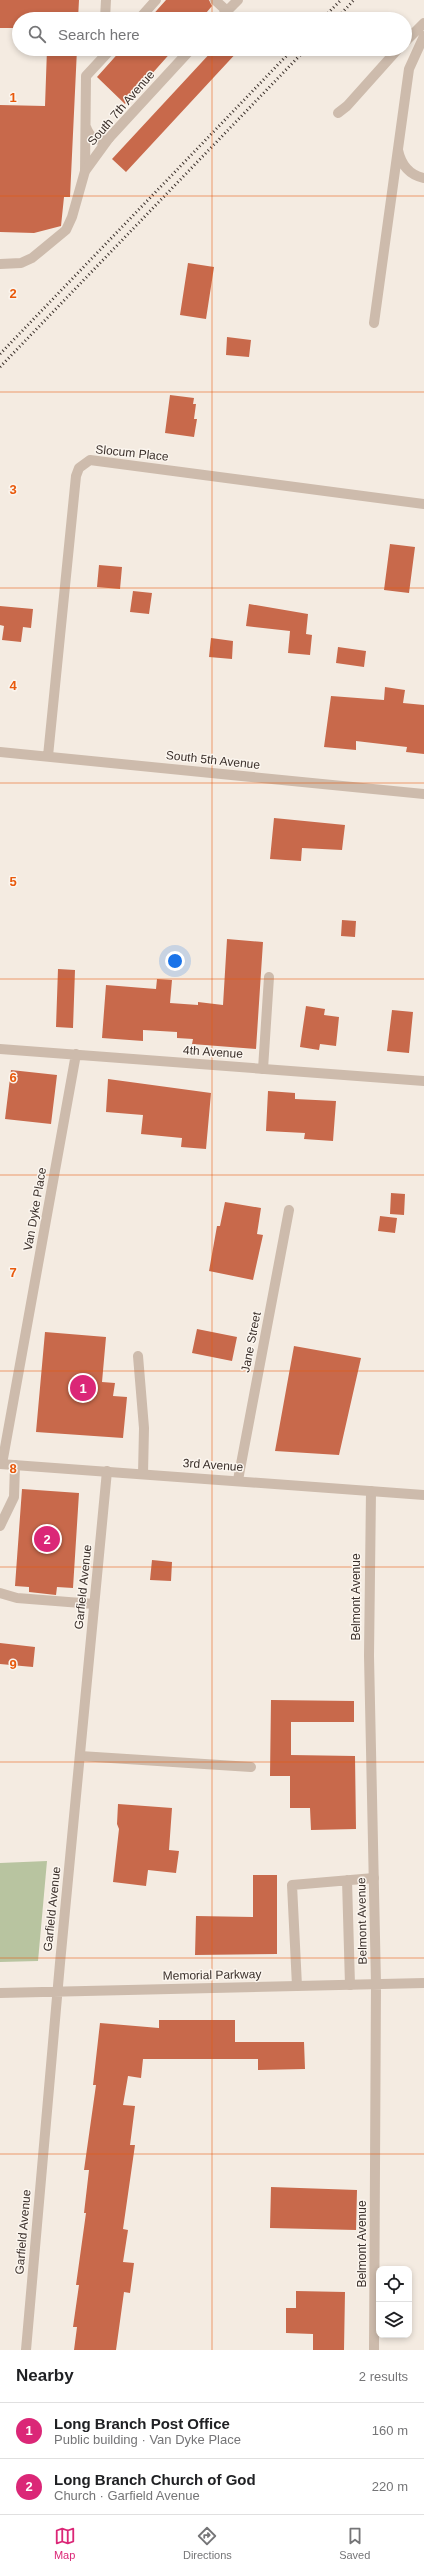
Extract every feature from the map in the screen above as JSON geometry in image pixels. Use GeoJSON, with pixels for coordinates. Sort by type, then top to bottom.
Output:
{"type":"FeatureCollection","features":[{"type":"Feature","properties":{"kind":"street"},"geometry":{"type":"LineString","coordinates":[[106,0],[106,12]]}},
{"type":"Feature","properties":{"kind":"street"},"geometry":{"type":"LineString","coordinates":[[145,12],[156,0]]}},
{"type":"Feature","properties":{"kind":"street"},"geometry":{"type":"LineString","coordinates":[[215,0],[227,11],[238,0]]}},
{"type":"Feature","properties":{"kind":"street"},"geometry":{"type":"LineString","coordinates":[[412,35],[424,23]]}},
{"type":"Feature","properties":{"kind":"street"},"geometry":{"type":"LineString","coordinates":[[374,323],[409,69],[424,36]]}},
{"type":"Feature","properties":{"kind":"street"},"geometry":{"type":"LineString","coordinates":[[85,171],[86,76],[102,56]]}},
{"type":"Feature","properties":{"kind":"street","name":"South 7th Avenue"},"geometry":{"type":"LineString","coordinates":[[0,264],[21,263],[32,258],[66,230],[74,211],[85,171],[109,138],[185,56]]}},
{"type":"Feature","properties":{"kind":"street"},"geometry":{"type":"LineString","coordinates":[[338,113],[347,106],[392,56]]}},
{"type":"Feature","properties":{"kind":"street"},"geometry":{"type":"LineString","coordinates":[[86,127],[92,138],[98,141],[109,138]]}},
{"type":"Feature","properties":{"kind":"street"},"geometry":{"type":"LineString","coordinates":[[397,148],[406,169],[414,175],[424,178]]}},
{"type":"Feature","properties":{"kind":"street","name":"Slocum Place"},"geometry":{"type":"LineString","coordinates":[[48,756],[76,476],[79,468],[90,460],[424,504]]}},
{"type":"Feature","properties":{"kind":"street","name":"South 5th Avenue"},"geometry":{"type":"LineString","coordinates":[[0,752],[424,794]]}},
{"type":"Feature","properties":{"kind":"street"},"geometry":{"type":"LineString","coordinates":[[263,1069],[270,977]]}},
{"type":"Feature","properties":{"kind":"street","name":"4th Avenue"},"geometry":{"type":"LineString","coordinates":[[0,1048],[424,1081]]}},
{"type":"Feature","properties":{"kind":"street","name":"Van Dyke Place"},"geometry":{"type":"LineString","coordinates":[[1,1464],[76,1054]]}},
{"type":"Feature","properties":{"kind":"street","name":"Jane Street"},"geometry":{"type":"LineString","coordinates":[[238,1480],[289,1210]]}},
{"type":"Feature","properties":{"kind":"street"},"geometry":{"type":"LineString","coordinates":[[138,1356],[144,1428],[143,1474]]}},
{"type":"Feature","properties":{"kind":"street","name":"3rd Avenue"},"geometry":{"type":"LineString","coordinates":[[1,1464],[238,1480],[424,1495]]}},
{"type":"Feature","properties":{"kind":"street"},"geometry":{"type":"LineString","coordinates":[[0,1526],[14,1497],[15,1465]]}},
{"type":"Feature","properties":{"kind":"street","name":"Garfield Avenue"},"geometry":{"type":"LineString","coordinates":[[26,2350],[57,1991],[107,1471]]}},
{"type":"Feature","properties":{"kind":"street","name":"Belmont Avenue"},"geometry":{"type":"LineString","coordinates":[[371,1491],[369,1656],[376,1984],[374,2350]]}},
{"type":"Feature","properties":{"kind":"street"},"geometry":{"type":"LineString","coordinates":[[0,1592],[17,1598],[94,1604]]}},
{"type":"Feature","properties":{"kind":"street"},"geometry":{"type":"LineString","coordinates":[[80,1756],[251,1767]]}},
{"type":"Feature","properties":{"kind":"street"},"geometry":{"type":"LineString","coordinates":[[297,1986],[292,1885],[374,1878]]}},
{"type":"Feature","properties":{"kind":"street"},"geometry":{"type":"LineString","coordinates":[[347,1880],[350,1984]]}},
{"type":"Feature","properties":{"kind":"street","name":"Memorial Parkway"},"geometry":{"type":"LineString","coordinates":[[0,1993],[424,1983]]}},
{"type":"Feature","properties":{"kind":"green space"},"geometry":{"type":"Polygon","coordinates":[[[47,1861],[38,1961],[0,1962],[0,1863],[47,1861]]]}},
{"type":"Feature","properties":{"kind":"building"},"geometry":{"type":"Polygon","coordinates":[[[0,0],[79,0],[78,12],[12,12],[12,28],[0,28],[0,0]]]}},
{"type":"Feature","properties":{"kind":"building"},"geometry":{"type":"Polygon","coordinates":[[[166,0],[209,0],[212,6],[207,12],[155,12],[166,0]]]}},
{"type":"Feature","properties":{"kind":"building"},"geometry":{"type":"Polygon","coordinates":[[[47,56],[77,56],[70,197],[64,197],[61,226],[34,233],[0,232],[0,105],[45,106],[47,56]]]}},
{"type":"Feature","properties":{"kind":"building"},"geometry":{"type":"Polygon","coordinates":[[[116,56],[168,56],[125,104],[97,77],[116,56]]]}},
{"type":"Feature","properties":{"kind":"building"},"geometry":{"type":"Polygon","coordinates":[[[208,56],[234,56],[126,172],[112,159],[208,56]]]}},
{"type":"Feature","properties":{"kind":"building"},"geometry":{"type":"Polygon","coordinates":[[[188,263],[214,267],[206,319],[180,315],[188,263]]]}},
{"type":"Feature","properties":{"kind":"building"},"geometry":{"type":"Polygon","coordinates":[[[227,337],[251,340],[249,357],[226,355],[227,337]]]}},
{"type":"Feature","properties":{"kind":"building"},"geometry":{"type":"Polygon","coordinates":[[[170,395],[194,398],[193,404],[196,404],[194,419],[197,419],[194,437],[165,433],[170,395]]]}},
{"type":"Feature","properties":{"kind":"building"},"geometry":{"type":"Polygon","coordinates":[[[390,544],[415,547],[409,593],[384,590],[390,544]]]}},
{"type":"Feature","properties":{"kind":"building"},"geometry":{"type":"Polygon","coordinates":[[[99,565],[122,567],[120,589],[97,587],[99,565]]]}},
{"type":"Feature","properties":{"kind":"building"},"geometry":{"type":"Polygon","coordinates":[[[133,591],[152,593],[149,614],[130,612],[133,591]]]}},
{"type":"Feature","properties":{"kind":"building"},"geometry":{"type":"Polygon","coordinates":[[[249,604],[308,614],[306,634],[312,635],[310,655],[288,653],[290,631],[246,626],[249,604]]]}},
{"type":"Feature","properties":{"kind":"building"},"geometry":{"type":"Polygon","coordinates":[[[0,606],[33,609],[31,628],[23,627],[21,642],[2,640],[4,626],[0,625],[0,606]]]}},
{"type":"Feature","properties":{"kind":"building"},"geometry":{"type":"Polygon","coordinates":[[[211,638],[233,641],[232,659],[209,657],[211,638]]]}},
{"type":"Feature","properties":{"kind":"building"},"geometry":{"type":"Polygon","coordinates":[[[338,647],[366,651],[364,667],[336,663],[338,647]]]}},
{"type":"Feature","properties":{"kind":"building"},"geometry":{"type":"Polygon","coordinates":[[[385,687],[405,690],[403,703],[424,705],[424,754],[406,752],[407,747],[356,741],[356,750],[324,747],[331,696],[384,700],[385,687]]]}},
{"type":"Feature","properties":{"kind":"building"},"geometry":{"type":"Polygon","coordinates":[[[274,818],[345,825],[342,850],[302,848],[301,861],[270,859],[274,818]]]}},
{"type":"Feature","properties":{"kind":"building"},"geometry":{"type":"Polygon","coordinates":[[[342,920],[356,921],[355,937],[341,936],[342,920]]]}},
{"type":"Feature","properties":{"kind":"building"},"geometry":{"type":"Polygon","coordinates":[[[227,939],[263,942],[256,1049],[192,1044],[193,1039],[177,1038],[177,1032],[143,1030],[143,1041],[102,1038],[106,985],[156,989],[157,979],[172,980],[170,1003],[198,1005],[198,1002],[223,1005],[227,939]]]}},
{"type":"Feature","properties":{"kind":"building"},"geometry":{"type":"Polygon","coordinates":[[[58,969],[75,970],[73,1028],[56,1027],[58,969]]]}},
{"type":"Feature","properties":{"kind":"building"},"geometry":{"type":"Polygon","coordinates":[[[306,1006],[325,1009],[324,1015],[339,1017],[336,1046],[320,1044],[319,1050],[300,1047],[306,1006]]]}},
{"type":"Feature","properties":{"kind":"building"},"geometry":{"type":"Polygon","coordinates":[[[392,1010],[413,1012],[409,1053],[387,1051],[392,1010]]]}},
{"type":"Feature","properties":{"kind":"building"},"geometry":{"type":"Polygon","coordinates":[[[11,1070],[57,1075],[51,1124],[5,1119],[11,1070]]]}},
{"type":"Feature","properties":{"kind":"building"},"geometry":{"type":"Polygon","coordinates":[[[108,1079],[211,1093],[206,1149],[181,1147],[182,1138],[141,1134],[143,1115],[106,1112],[108,1079]]]}},
{"type":"Feature","properties":{"kind":"building"},"geometry":{"type":"Polygon","coordinates":[[[268,1091],[295,1093],[295,1099],[336,1101],[333,1141],[304,1139],[305,1133],[266,1131],[268,1091]]]}},
{"type":"Feature","properties":{"kind":"building"},"geometry":{"type":"Polygon","coordinates":[[[391,1193],[405,1194],[404,1215],[390,1214],[391,1193]]]}},
{"type":"Feature","properties":{"kind":"building"},"geometry":{"type":"Polygon","coordinates":[[[225,1202],[261,1208],[257,1234],[263,1235],[253,1280],[209,1271],[217,1226],[220,1226],[225,1202]]]}},
{"type":"Feature","properties":{"kind":"building"},"geometry":{"type":"Polygon","coordinates":[[[380,1216],[397,1218],[395,1233],[378,1231],[380,1216]]]}},
{"type":"Feature","properties":{"kind":"building"},"geometry":{"type":"Polygon","coordinates":[[[197,1329],[237,1337],[232,1361],[192,1353],[197,1329]]]}},
{"type":"Feature","properties":{"kind":"building"},"geometry":{"type":"Polygon","coordinates":[[[45,1332],[106,1337],[102,1382],[115,1383],[113,1396],[127,1397],[123,1438],[36,1432],[45,1332]]]}},
{"type":"Feature","properties":{"kind":"building"},"geometry":{"type":"Polygon","coordinates":[[[294,1346],[361,1358],[339,1455],[275,1451],[294,1346]]]}},
{"type":"Feature","properties":{"kind":"building"},"geometry":{"type":"Polygon","coordinates":[[[22,1489],[79,1493],[73,1588],[57,1587],[56,1595],[29,1592],[29,1587],[15,1586],[22,1489]]]}},
{"type":"Feature","properties":{"kind":"building"},"geometry":{"type":"Polygon","coordinates":[[[152,1560],[172,1562],[171,1581],[150,1580],[152,1560]]]}},
{"type":"Feature","properties":{"kind":"building"},"geometry":{"type":"Polygon","coordinates":[[[0,1643],[35,1647],[33,1667],[0,1664],[0,1643]]]}},
{"type":"Feature","properties":{"kind":"building"},"geometry":{"type":"Polygon","coordinates":[[[271,1700],[354,1701],[354,1722],[291,1722],[291,1755],[355,1756],[356,1829],[311,1830],[310,1808],[290,1808],[290,1776],[270,1776],[271,1700]]]}},
{"type":"Feature","properties":{"kind":"building"},"geometry":{"type":"Polygon","coordinates":[[[118,1804],[172,1808],[169,1850],[179,1851],[176,1873],[148,1870],[146,1886],[113,1882],[119,1829],[117,1824],[118,1804]]]}},
{"type":"Feature","properties":{"kind":"building"},"geometry":{"type":"Polygon","coordinates":[[[253,1875],[277,1875],[277,1954],[195,1955],[196,1916],[253,1917],[253,1875]]]}},
{"type":"Feature","properties":{"kind":"building"},"geometry":{"type":"Polygon","coordinates":[[[159,2020],[235,2020],[235,2042],[304,2042],[305,2069],[258,2070],[258,2059],[143,2059],[141,2078],[128,2076],[123,2105],[135,2106],[130,2145],[135,2145],[123,2229],[128,2230],[123,2262],[134,2263],[130,2293],[124,2292],[116,2350],[74,2350],[77,2327],[73,2327],[79,2285],[76,2285],[86,2213],[84,2213],[89,2170],[84,2170],[96,2085],[93,2085],[100,2023],[159,2028],[159,2020]]]}},
{"type":"Feature","properties":{"kind":"building"},"geometry":{"type":"Polygon","coordinates":[[[271,2187],[357,2190],[356,2230],[270,2228],[271,2187]]]}},
{"type":"Feature","properties":{"kind":"building"},"geometry":{"type":"Polygon","coordinates":[[[296,2291],[345,2292],[344,2350],[313,2350],[313,2334],[286,2333],[286,2308],[296,2308],[296,2291]]]}},
{"type":"Feature","properties":{"kind":"railway"},"geometry":{"type":"LineString","coordinates":[[329,12],[341,0]]}},
{"type":"Feature","properties":{"kind":"railway"},"geometry":{"type":"LineString","coordinates":[[343,12],[354,0]]}},
{"type":"Feature","properties":{"kind":"railway"},"geometry":{"type":"LineString","coordinates":[[0,354],[286,56]]}},
{"type":"Feature","properties":{"kind":"railway"},"geometry":{"type":"LineString","coordinates":[[0,367],[299,56]]}},
{"type":"Feature","properties":{"kind":"place","name":"Long Branch Post Office"},"geometry":{"type":"Point","coordinates":[83,1388]}},
{"type":"Feature","properties":{"kind":"place","name":"Long Branch Church of God"},"geometry":{"type":"Point","coordinates":[47,1539]}}]}
